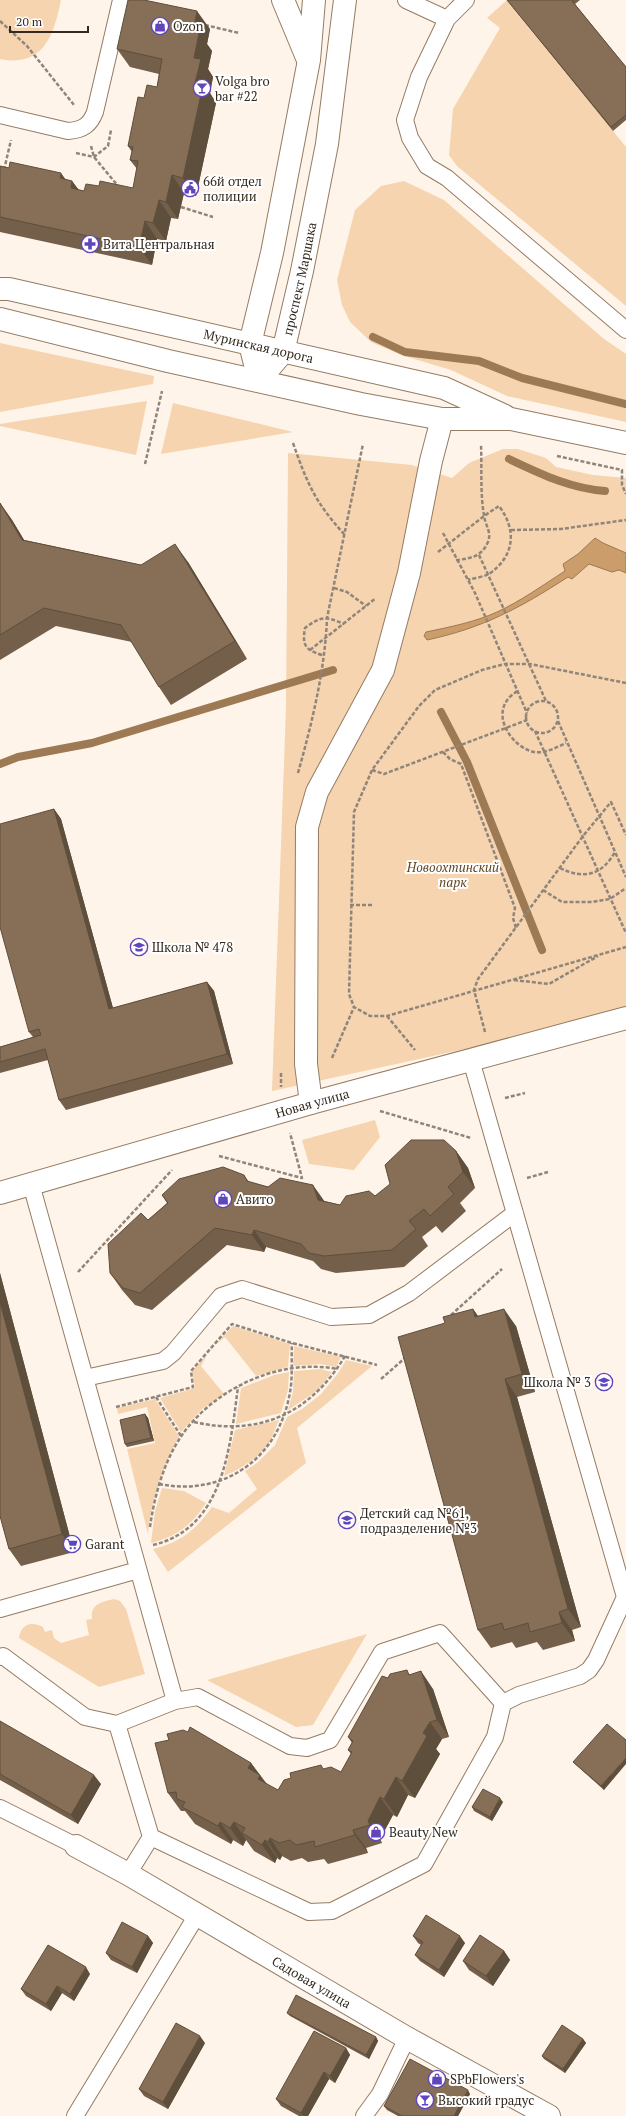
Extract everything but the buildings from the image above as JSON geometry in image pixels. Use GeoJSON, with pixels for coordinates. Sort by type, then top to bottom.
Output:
{"type":"FeatureCollection","features":[{"type":"Feature","properties":{"kind":"street"},"geometry":{"type":"LineString","coordinates":[[283,0],[309,60]]}},
{"type":"Feature","properties":{"kind":"street"},"geometry":{"type":"LineString","coordinates":[[260,380],[250,344],[272,253],[309,60],[314,0]]}},
{"type":"Feature","properties":{"kind":"street","name":"проспект Маршака"},"geometry":{"type":"LineString","coordinates":[[260,380],[283,352],[302,271],[327,144],[345,0]]}},
{"type":"Feature","properties":{"kind":"street","name":"Муринская дорога"},"geometry":{"type":"LineString","coordinates":[[0,289],[9,289],[444,388],[511,419]]}},
{"type":"Feature","properties":{"kind":"street","name":"Муринская дорога"},"geometry":{"type":"LineString","coordinates":[[0,319],[168,360],[361,404],[442,419],[511,419],[626,443]]}},
{"type":"Feature","properties":{"kind":"street"},"geometry":{"type":"LineString","coordinates":[[311,1104],[306,1064],[307,828],[316,792],[384,670],[409,573],[431,461],[442,419]]}},
{"type":"Feature","properties":{"kind":"street","name":"Новая улица"},"geometry":{"type":"LineString","coordinates":[[0,1193],[311,1104],[626,1018]]}},
{"type":"Feature","properties":{"kind":"street","name":"Садовая улица"},"geometry":{"type":"LineString","coordinates":[[76,1846],[128,1874],[407,2038],[549,2116]]}},
{"type":"Feature","properties":{"kind":"lane"},"geometry":{"type":"LineString","coordinates":[[0,115],[68,131],[86,127],[95,112],[120,0]]}},
{"type":"Feature","properties":{"kind":"lane"},"geometry":{"type":"LineString","coordinates":[[406,0],[447,19]]}},
{"type":"Feature","properties":{"kind":"lane"},"geometry":{"type":"LineString","coordinates":[[466,0],[447,19],[419,77],[406,120],[410,138],[427,166],[447,178],[626,330]]}},
{"type":"Feature","properties":{"kind":"lane"},"geometry":{"type":"LineString","coordinates":[[481,1057],[515,1213],[625,1597],[596,1660],[589,1670],[580,1676],[519,1695],[503,1703]]}},
{"type":"Feature","properties":{"kind":"lane"},"geometry":{"type":"LineString","coordinates":[[31,1184],[175,1701]]}},
{"type":"Feature","properties":{"kind":"lane"},"geometry":{"type":"LineString","coordinates":[[85,1378],[163,1361],[172,1354],[222,1296],[242,1289],[331,1317],[369,1315],[409,1293],[515,1213]]}},
{"type":"Feature","properties":{"kind":"lane"},"geometry":{"type":"LineString","coordinates":[[0,1609],[138,1570]]}},
{"type":"Feature","properties":{"kind":"lane"},"geometry":{"type":"LineString","coordinates":[[1,1653],[85,1716],[117,1724],[175,1701],[198,1697],[290,1746],[307,1748],[330,1740],[382,1652],[440,1633],[503,1703]]}},
{"type":"Feature","properties":{"kind":"lane"},"geometry":{"type":"LineString","coordinates":[[117,1724],[151,1837],[309,1912],[332,1911],[424,1864],[495,1737],[503,1703]]}},
{"type":"Feature","properties":{"kind":"lane"},"geometry":{"type":"LineString","coordinates":[[0,1808],[76,1846]]}},
{"type":"Feature","properties":{"kind":"lane"},"geometry":{"type":"LineString","coordinates":[[128,1874],[151,1837]]}},
{"type":"Feature","properties":{"kind":"lane"},"geometry":{"type":"LineString","coordinates":[[75,2116],[197,1915]]}},
{"type":"Feature","properties":{"kind":"lane"},"geometry":{"type":"LineString","coordinates":[[364,2116],[380,2094],[407,2038]]}},
{"type":"Feature","properties":{"kind":"path"},"geometry":{"type":"LineString","coordinates":[[0,21],[27,46],[77,109]]}},
{"type":"Feature","properties":{"kind":"path"},"geometry":{"type":"LineString","coordinates":[[204,25],[239,33]]}},
{"type":"Feature","properties":{"kind":"path"},"geometry":{"type":"LineString","coordinates":[[3,175],[11,140]]}},
{"type":"Feature","properties":{"kind":"path"},"geometry":{"type":"LineString","coordinates":[[94,157],[121,190]]}},
{"type":"Feature","properties":{"kind":"path"},"geometry":{"type":"LineString","coordinates":[[181,207],[213,217]]}},
{"type":"Feature","properties":{"kind":"path"},"geometry":{"type":"LineString","coordinates":[[145,464],[162,390]]}},
{"type":"Feature","properties":{"kind":"path"},"geometry":{"type":"LineString","coordinates":[[294,443],[305,479],[324,512],[345,534]]}},
{"type":"Feature","properties":{"kind":"path"},"geometry":{"type":"LineString","coordinates":[[297,776],[314,708],[326,637],[327,618],[363,444]]}},
{"type":"Feature","properties":{"kind":"path"},"geometry":{"type":"LineString","coordinates":[[456,560],[468,559],[479,555],[487,544],[490,530],[484,516],[481,445]]}},
{"type":"Feature","properties":{"kind":"path"},"geometry":{"type":"LineString","coordinates":[[557,456],[622,470],[622,485],[626,494]]}},
{"type":"Feature","properties":{"kind":"path"},"geometry":{"type":"LineString","coordinates":[[468,580],[488,574],[504,561],[511,545],[511,530],[507,518],[499,506],[484,516]]}},
{"type":"Feature","properties":{"kind":"path"},"geometry":{"type":"LineString","coordinates":[[511,530],[562,529],[626,520]]}},
{"type":"Feature","properties":{"kind":"path"},"geometry":{"type":"LineString","coordinates":[[479,555],[546,701],[555,708],[566,743],[626,877]]}},
{"type":"Feature","properties":{"kind":"path"},"geometry":{"type":"LineString","coordinates":[[334,588],[347,592],[366,606]]}},
{"type":"Feature","properties":{"kind":"path"},"geometry":{"type":"LineString","coordinates":[[475,593],[527,713],[527,720],[530,727],[535,731],[542,733],[549,732],[558,721]]}},
{"type":"Feature","properties":{"kind":"path"},"geometry":{"type":"LineString","coordinates":[[310,650],[381,594]]}},
{"type":"Feature","properties":{"kind":"path"},"geometry":{"type":"LineString","coordinates":[[322,655],[310,650],[303,640],[305,628],[317,618],[327,618],[344,624]]}},
{"type":"Feature","properties":{"kind":"path"},"geometry":{"type":"LineString","coordinates":[[626,683],[530,664],[505,664],[482,670],[436,690],[419,706],[372,770],[354,812],[350,905],[349,994],[354,1007],[370,1016],[387,1016],[626,946]]}},
{"type":"Feature","properties":{"kind":"path"},"geometry":{"type":"LineString","coordinates":[[517,691],[507,700],[504,706],[503,717],[505,729],[515,742],[524,748],[535,752],[546,752],[566,743]]}},
{"type":"Feature","properties":{"kind":"path"},"geometry":{"type":"LineString","coordinates":[[527,713],[536,703],[546,701]]}},
{"type":"Feature","properties":{"kind":"path"},"geometry":{"type":"LineString","coordinates":[[372,770],[384,774],[527,720]]}},
{"type":"Feature","properties":{"kind":"path"},"geometry":{"type":"LineString","coordinates":[[535,731],[546,752],[626,933]]}},
{"type":"Feature","properties":{"kind":"path"},"geometry":{"type":"LineString","coordinates":[[443,752],[450,759],[461,764],[515,908],[513,918],[516,928]]}},
{"type":"Feature","properties":{"kind":"path"},"geometry":{"type":"LineString","coordinates":[[481,1057],[474,990],[478,979],[583,836],[611,802],[626,835]]}},
{"type":"Feature","properties":{"kind":"path"},"geometry":{"type":"LineString","coordinates":[[560,868],[573,875],[585,875],[599,870],[609,863],[615,852]]}},
{"type":"Feature","properties":{"kind":"path"},"geometry":{"type":"LineString","coordinates":[[543,890],[562,902],[592,902],[610,899],[626,888]]}},
{"type":"Feature","properties":{"kind":"path"},"geometry":{"type":"LineString","coordinates":[[350,905],[374,905]]}},
{"type":"Feature","properties":{"kind":"path"},"geometry":{"type":"LineString","coordinates":[[512,979],[549,984],[602,953]]}},
{"type":"Feature","properties":{"kind":"path"},"geometry":{"type":"LineString","coordinates":[[501,1100],[525,1093]]}},
{"type":"Feature","properties":{"kind":"path"},"geometry":{"type":"LineString","coordinates":[[377,1110],[472,1138]]}},
{"type":"Feature","properties":{"kind":"path"},"geometry":{"type":"LineString","coordinates":[[214,1154],[302,1178],[289,1127]]}},
{"type":"Feature","properties":{"kind":"path"},"geometry":{"type":"LineString","coordinates":[[75,1275],[175,1166]]}},
{"type":"Feature","properties":{"kind":"path"},"geometry":{"type":"LineString","coordinates":[[523,1179],[548,1172]]}},
{"type":"Feature","properties":{"kind":"path"},"geometry":{"type":"LineString","coordinates":[[450,1316],[502,1269]]}},
{"type":"Feature","properties":{"kind":"path"},"geometry":{"type":"LineString","coordinates":[[232,1324],[292,1343],[377,1365]]}},
{"type":"Feature","properties":{"kind":"path"},"geometry":{"type":"LineString","coordinates":[[159,1484],[177,1488],[200,1486],[235,1475],[256,1460],[271,1444],[284,1415],[291,1391],[292,1343]]}},
{"type":"Feature","properties":{"kind":"path"},"geometry":{"type":"LineString","coordinates":[[382,1379],[410,1353]]}},
{"type":"Feature","properties":{"kind":"path"},"geometry":{"type":"LineString","coordinates":[[194,1422],[211,1426],[232,1427],[284,1415],[319,1392],[337,1370],[345,1356]]}},
{"type":"Feature","properties":{"kind":"path"},"geometry":{"type":"LineString","coordinates":[[149,1532],[159,1484],[181,1436],[219,1399],[238,1387],[271,1373],[320,1366],[337,1370]]}},
{"type":"Feature","properties":{"kind":"path"},"geometry":{"type":"LineString","coordinates":[[147,1546],[164,1542],[196,1522],[208,1506],[221,1480],[232,1427],[238,1387]]}},
{"type":"Feature","properties":{"kind":"path"},"geometry":{"type":"LineString","coordinates":[[156,1397],[181,1436]]}},
{"type":"Feature","properties":{"kind":"green space"},"geometry":{"type":"Polygon","coordinates":[[[0,0],[61,0],[55,25],[44,46],[37,53],[27,58],[15,60],[0,59],[0,0]]]}},
{"type":"Feature","properties":{"kind":"green space"},"geometry":{"type":"Polygon","coordinates":[[[507,0],[626,147],[626,306],[457,166],[449,155],[453,109],[500,28],[487,18],[507,0]]]}},
{"type":"Feature","properties":{"kind":"green space"},"geometry":{"type":"Polygon","coordinates":[[[404,181],[444,200],[604,339],[626,354],[626,422],[507,396],[451,370],[401,355],[371,342],[350,322],[342,305],[337,280],[355,210],[381,186],[404,181]]]}},
{"type":"Feature","properties":{"kind":"green space"},"geometry":{"type":"Polygon","coordinates":[[[0,343],[154,376],[153,384],[0,412],[0,343]]]}},
{"type":"Feature","properties":{"kind":"green space"},"geometry":{"type":"Polygon","coordinates":[[[147,401],[136,455],[0,426],[0,424],[147,401]]]}},
{"type":"Feature","properties":{"kind":"green space"},"geometry":{"type":"Polygon","coordinates":[[[173,403],[293,432],[161,454],[173,403]]]}},
{"type":"Feature","properties":{"kind":"green space","name":"Новоохтинский парк"},"geometry":{"type":"Polygon","coordinates":[[[503,449],[518,449],[546,458],[556,467],[593,475],[626,478],[626,1014],[272,1091],[286,708],[288,453],[412,465],[452,478],[469,463],[503,449]]]}},
{"type":"Feature","properties":{"kind":"green space"},"geometry":{"type":"Polygon","coordinates":[[[375,1120],[380,1137],[354,1170],[309,1164],[302,1140],[375,1120]]]}},
{"type":"Feature","properties":{"kind":"green space"},"geometry":{"type":"Polygon","coordinates":[[[233,1326],[290,1344],[288,1367],[256,1376],[225,1337],[215,1345],[233,1326]]]}},
{"type":"Feature","properties":{"kind":"green space"},"geometry":{"type":"Polygon","coordinates":[[[294,1346],[341,1357],[336,1367],[320,1364],[293,1366],[294,1346]]]}},
{"type":"Feature","properties":{"kind":"green space"},"geometry":{"type":"Polygon","coordinates":[[[207,1355],[201,1366],[224,1394],[202,1409],[181,1432],[160,1398],[195,1388],[192,1371],[207,1355]]]}},
{"type":"Feature","properties":{"kind":"green space"},"geometry":{"type":"Polygon","coordinates":[[[346,1360],[372,1366],[297,1428],[306,1463],[168,1572],[153,1549],[172,1543],[187,1534],[200,1523],[212,1507],[229,1513],[257,1489],[245,1471],[257,1463],[275,1445],[287,1417],[302,1409],[321,1394],[339,1372],[346,1360]]]}},
{"type":"Feature","properties":{"kind":"green space"},"geometry":{"type":"Polygon","coordinates":[[[320,1369],[332,1372],[317,1391],[288,1410],[293,1392],[294,1371],[320,1369]]]}},
{"type":"Feature","properties":{"kind":"green space"},"geometry":{"type":"Polygon","coordinates":[[[289,1372],[288,1390],[281,1413],[236,1424],[241,1388],[274,1375],[289,1372]]]}},
{"type":"Feature","properties":{"kind":"green space"},"geometry":{"type":"Polygon","coordinates":[[[155,1399],[179,1436],[168,1460],[155,1496],[148,1534],[127,1449],[155,1443],[147,1407],[118,1414],[117,1408],[155,1399]]]}},
{"type":"Feature","properties":{"kind":"green space"},"geometry":{"type":"Polygon","coordinates":[[[279,1420],[266,1447],[256,1457],[243,1466],[224,1476],[235,1430],[279,1420]]]}},
{"type":"Feature","properties":{"kind":"green space"},"geometry":{"type":"Polygon","coordinates":[[[162,1488],[184,1491],[206,1503],[195,1518],[183,1529],[176,1534],[151,1543],[155,1511],[162,1488]]]}},
{"type":"Feature","properties":{"kind":"green space"},"geometry":{"type":"Polygon","coordinates":[[[114,1599],[120,1601],[126,1609],[145,1674],[99,1687],[19,1638],[24,1627],[31,1624],[43,1627],[45,1632],[52,1630],[54,1638],[61,1643],[89,1635],[86,1620],[92,1619],[93,1610],[95,1607],[98,1604],[114,1599]]]}},
{"type":"Feature","properties":{"kind":"green space"},"geometry":{"type":"Polygon","coordinates":[[[367,1634],[313,1725],[296,1727],[207,1680],[367,1634]]]}},
{"type":"Feature","properties":{"kind":"shaded area"},"geometry":{"type":"Polygon","coordinates":[[[595,538],[626,553],[626,573],[619,570],[612,572],[589,564],[572,579],[568,577],[534,598],[484,623],[427,640],[424,636],[426,632],[480,619],[515,603],[565,571],[563,564],[578,554],[595,538]]]}},
{"type":"Feature","properties":{"kind":"waterway"},"geometry":{"type":"LineString","coordinates":[[373,337],[405,352],[479,361],[522,378],[626,404]]}},
{"type":"Feature","properties":{"kind":"waterway"},"geometry":{"type":"LineString","coordinates":[[509,459],[567,484],[605,491]]}},
{"type":"Feature","properties":{"kind":"waterway"},"geometry":{"type":"LineString","coordinates":[[0,764],[18,757],[92,743],[333,670]]}},
{"type":"Feature","properties":{"kind":"waterway"},"geometry":{"type":"LineString","coordinates":[[441,712],[467,762],[542,950]]}},
{"type":"Feature","properties":{"kind":"place","name":"Ozon"},"geometry":{"type":"Point","coordinates":[160,26]}},
{"type":"Feature","properties":{"kind":"place","name":"Volga bro bar #22"},"geometry":{"type":"Point","coordinates":[202,88]}},
{"type":"Feature","properties":{"kind":"place","name":"66й отдел полиции"},"geometry":{"type":"Point","coordinates":[190,188]}},
{"type":"Feature","properties":{"kind":"place","name":"Вита Центральная"},"geometry":{"type":"Point","coordinates":[90,244]}},
{"type":"Feature","properties":{"kind":"place","name":"Школа № 478"},"geometry":{"type":"Point","coordinates":[139,947]}},
{"type":"Feature","properties":{"kind":"place","name":"Авито"},"geometry":{"type":"Point","coordinates":[223,1199]}},
{"type":"Feature","properties":{"kind":"place","name":"Школа № 3"},"geometry":{"type":"Point","coordinates":[604,1382]}},
{"type":"Feature","properties":{"kind":"place","name":"Детский сад №61, подразделение №3"},"geometry":{"type":"Point","coordinates":[347,1520]}},
{"type":"Feature","properties":{"kind":"place","name":"Garant"},"geometry":{"type":"Point","coordinates":[72,1544]}},
{"type":"Feature","properties":{"kind":"place","name":"Beauty New"},"geometry":{"type":"Point","coordinates":[376,1832]}},
{"type":"Feature","properties":{"kind":"place","name":"SPbFlowers's"},"geometry":{"type":"Point","coordinates":[437,2079]}},
{"type":"Feature","properties":{"kind":"place","name":"Высокий градус"},"geometry":{"type":"Point","coordinates":[425,2100]}}]}
